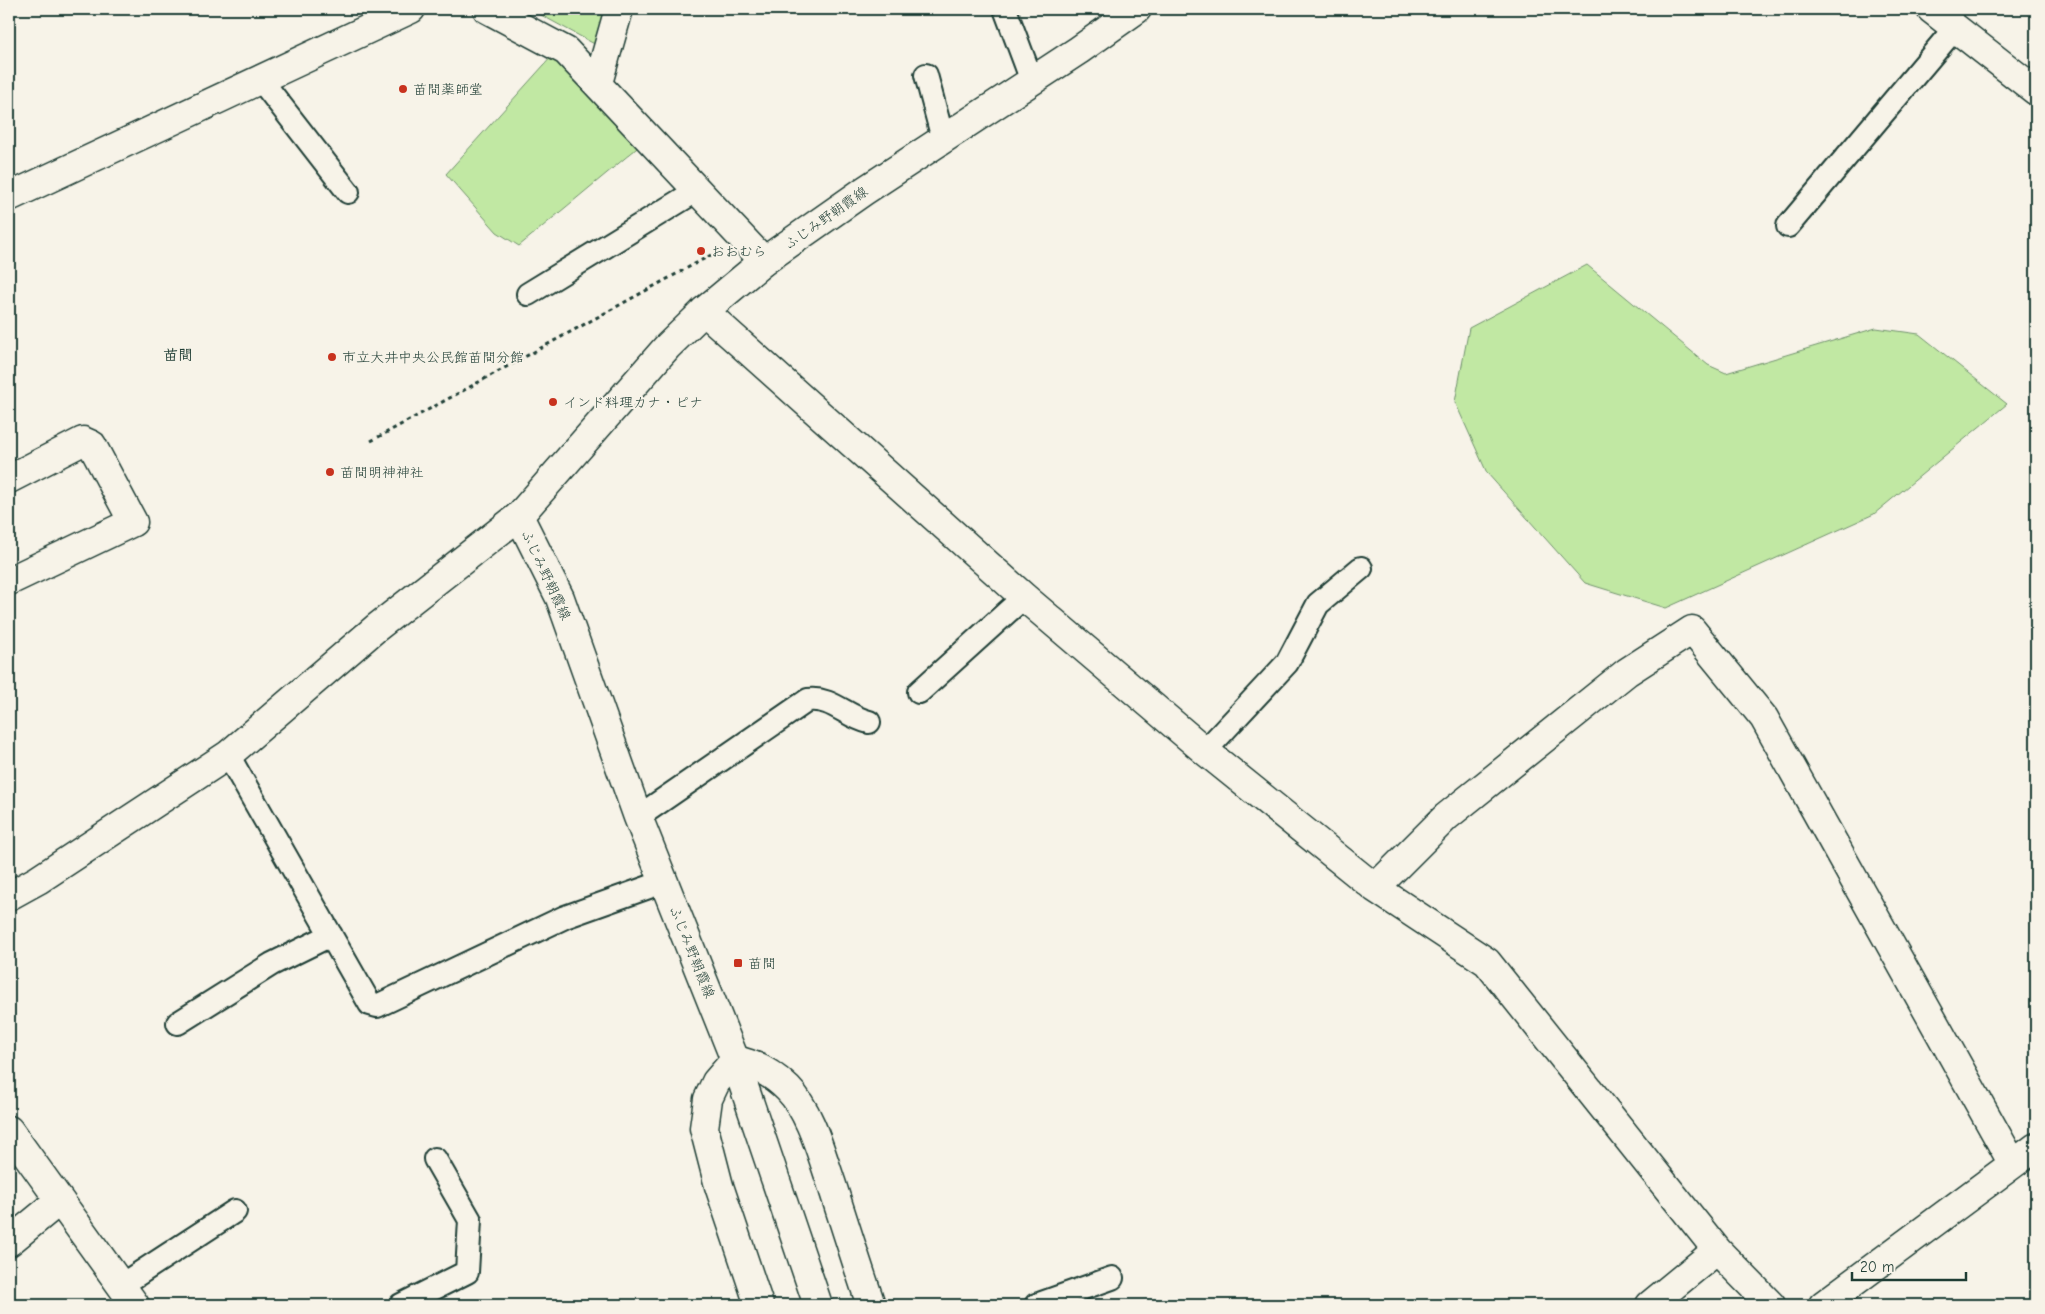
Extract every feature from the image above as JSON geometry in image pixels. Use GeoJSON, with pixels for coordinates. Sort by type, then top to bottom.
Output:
{"type":"FeatureCollection","features":[{"type":"Feature","properties":{"kind":"street"},"geometry":{"type":"LineString","coordinates":[[9,197],[411,9]]}},
{"type":"Feature","properties":{"kind":"street"},"geometry":{"type":"LineString","coordinates":[[487,9],[566,51],[764,261]]}},
{"type":"Feature","properties":{"kind":"street"},"geometry":{"type":"LineString","coordinates":[[598,83],[619,9]]}},
{"type":"Feature","properties":{"kind":"street","name":"ふじみ野朝霞線"},"geometry":{"type":"LineString","coordinates":[[818,1305],[770,1158],[735,1060],[638,817],[560,598],[519,516],[667,347],[704,311],[764,261],[1137,9]]}},
{"type":"Feature","properties":{"kind":"street"},"geometry":{"type":"LineString","coordinates":[[1931,9],[2036,91]]}},
{"type":"Feature","properties":{"kind":"street"},"geometry":{"type":"LineString","coordinates":[[704,311],[1024,597],[1205,752],[1375,888],[1486,962],[1717,1250],[1771,1305]]}},
{"type":"Feature","properties":{"kind":"street"},"geometry":{"type":"LineString","coordinates":[[9,479],[83,441],[92,445],[133,522],[9,581]]}},
{"type":"Feature","properties":{"kind":"street"},"geometry":{"type":"LineString","coordinates":[[9,896],[38,880],[228,754],[376,628],[519,516]]}},
{"type":"Feature","properties":{"kind":"street"},"geometry":{"type":"LineString","coordinates":[[1375,888],[1446,817],[1627,672],[1692,630],[1764,718],[2013,1164]]}},
{"type":"Feature","properties":{"kind":"street"},"geometry":{"type":"LineString","coordinates":[[760,1305],[719,1186],[704,1128],[708,1099],[716,1082],[735,1060],[749,1063],[769,1073],[789,1090],[799,1105],[815,1136],[871,1305]]}},
{"type":"Feature","properties":{"kind":"street"},"geometry":{"type":"LineString","coordinates":[[9,1130],[128,1296]]}},
{"type":"Feature","properties":{"kind":"street"},"geometry":{"type":"LineString","coordinates":[[1823,1305],[2036,1148]]}},
{"type":"Feature","properties":{"kind":"street"},"geometry":{"type":"LineString","coordinates":[[9,1242],[59,1201]]}},
{"type":"Feature","properties":{"kind":"street"},"geometry":{"type":"LineString","coordinates":[[1650,1305],[1717,1250]]}},
{"type":"Feature","properties":{"kind":"lane"},"geometry":{"type":"LineString","coordinates":[[1006,9],[1032,81]]}},
{"type":"Feature","properties":{"kind":"lane"},"geometry":{"type":"LineString","coordinates":[[1788,226],[1955,28]]}},
{"type":"Feature","properties":{"kind":"lane"},"geometry":{"type":"LineString","coordinates":[[926,75],[943,139]]}},
{"type":"Feature","properties":{"kind":"lane"},"geometry":{"type":"LineString","coordinates":[[261,80],[348,192]]}},
{"type":"Feature","properties":{"kind":"lane"},"geometry":{"type":"LineString","coordinates":[[528,294],[696,191]]}},
{"type":"Feature","properties":{"kind":"lane"},"geometry":{"type":"LineString","coordinates":[[1205,752],[1287,663],[1318,604],[1361,568]]}},
{"type":"Feature","properties":{"kind":"lane"},"geometry":{"type":"LineString","coordinates":[[919,692],[1024,597]]}},
{"type":"Feature","properties":{"kind":"lane"},"geometry":{"type":"LineString","coordinates":[[638,817],[808,700],[820,699],[830,702],[856,719],[869,722]]}},
{"type":"Feature","properties":{"kind":"lane"},"geometry":{"type":"LineString","coordinates":[[228,754],[370,1004],[377,1006],[565,917],[664,882]]}},
{"type":"Feature","properties":{"kind":"lane"},"geometry":{"type":"LineString","coordinates":[[178,1023],[272,964],[331,935]]}},
{"type":"Feature","properties":{"kind":"lane"},"geometry":{"type":"LineString","coordinates":[[401,1305],[467,1272],[470,1220],[435,1159]]}},
{"type":"Feature","properties":{"kind":"lane"},"geometry":{"type":"LineString","coordinates":[[128,1296],[236,1210]]}},
{"type":"Feature","properties":{"kind":"lane"},"geometry":{"type":"LineString","coordinates":[[1036,1305],[1112,1278]]}},
{"type":"Feature","properties":{"kind":"path"},"geometry":{"type":"LineString","coordinates":[[371,441],[711,255]]}},
{"type":"Feature","properties":{"kind":"green space"},"geometry":{"type":"Polygon","coordinates":[[[530,9],[610,9],[600,47],[530,9]]]}},
{"type":"Feature","properties":{"kind":"green space"},"geometry":{"type":"Polygon","coordinates":[[[553,55],[642,144],[519,246],[497,232],[446,174],[553,55]]]}},
{"type":"Feature","properties":{"kind":"green space"},"geometry":{"type":"Polygon","coordinates":[[[1587,265],[1708,365],[1726,373],[1876,328],[1919,334],[2007,404],[1874,514],[1666,608],[1585,583],[1487,473],[1455,402],[1469,328],[1587,265]]]}},
{"type":"Feature","properties":{"kind":"place","name":"苗間薬師堂"},"geometry":{"type":"Point","coordinates":[403,89]}},
{"type":"Feature","properties":{"kind":"place","name":"おおむら"},"geometry":{"type":"Point","coordinates":[701,251]}},
{"type":"Feature","properties":{"kind":"place","name":"市立大井中央公民館苗間分館"},"geometry":{"type":"Point","coordinates":[332,357]}},
{"type":"Feature","properties":{"kind":"place","name":"インド料理カナ・ピナ"},"geometry":{"type":"Point","coordinates":[553,402]}},
{"type":"Feature","properties":{"kind":"place","name":"苗間明神神社"},"geometry":{"type":"Point","coordinates":[330,472]}},
{"type":"Feature","properties":{"kind":"place","name":"苗間"},"geometry":{"type":"Point","coordinates":[738,963]}},
{"type":"Feature","properties":{"kind":"district","name":"苗間"},"geometry":{"type":"Point","coordinates":[178,355]}}]}
